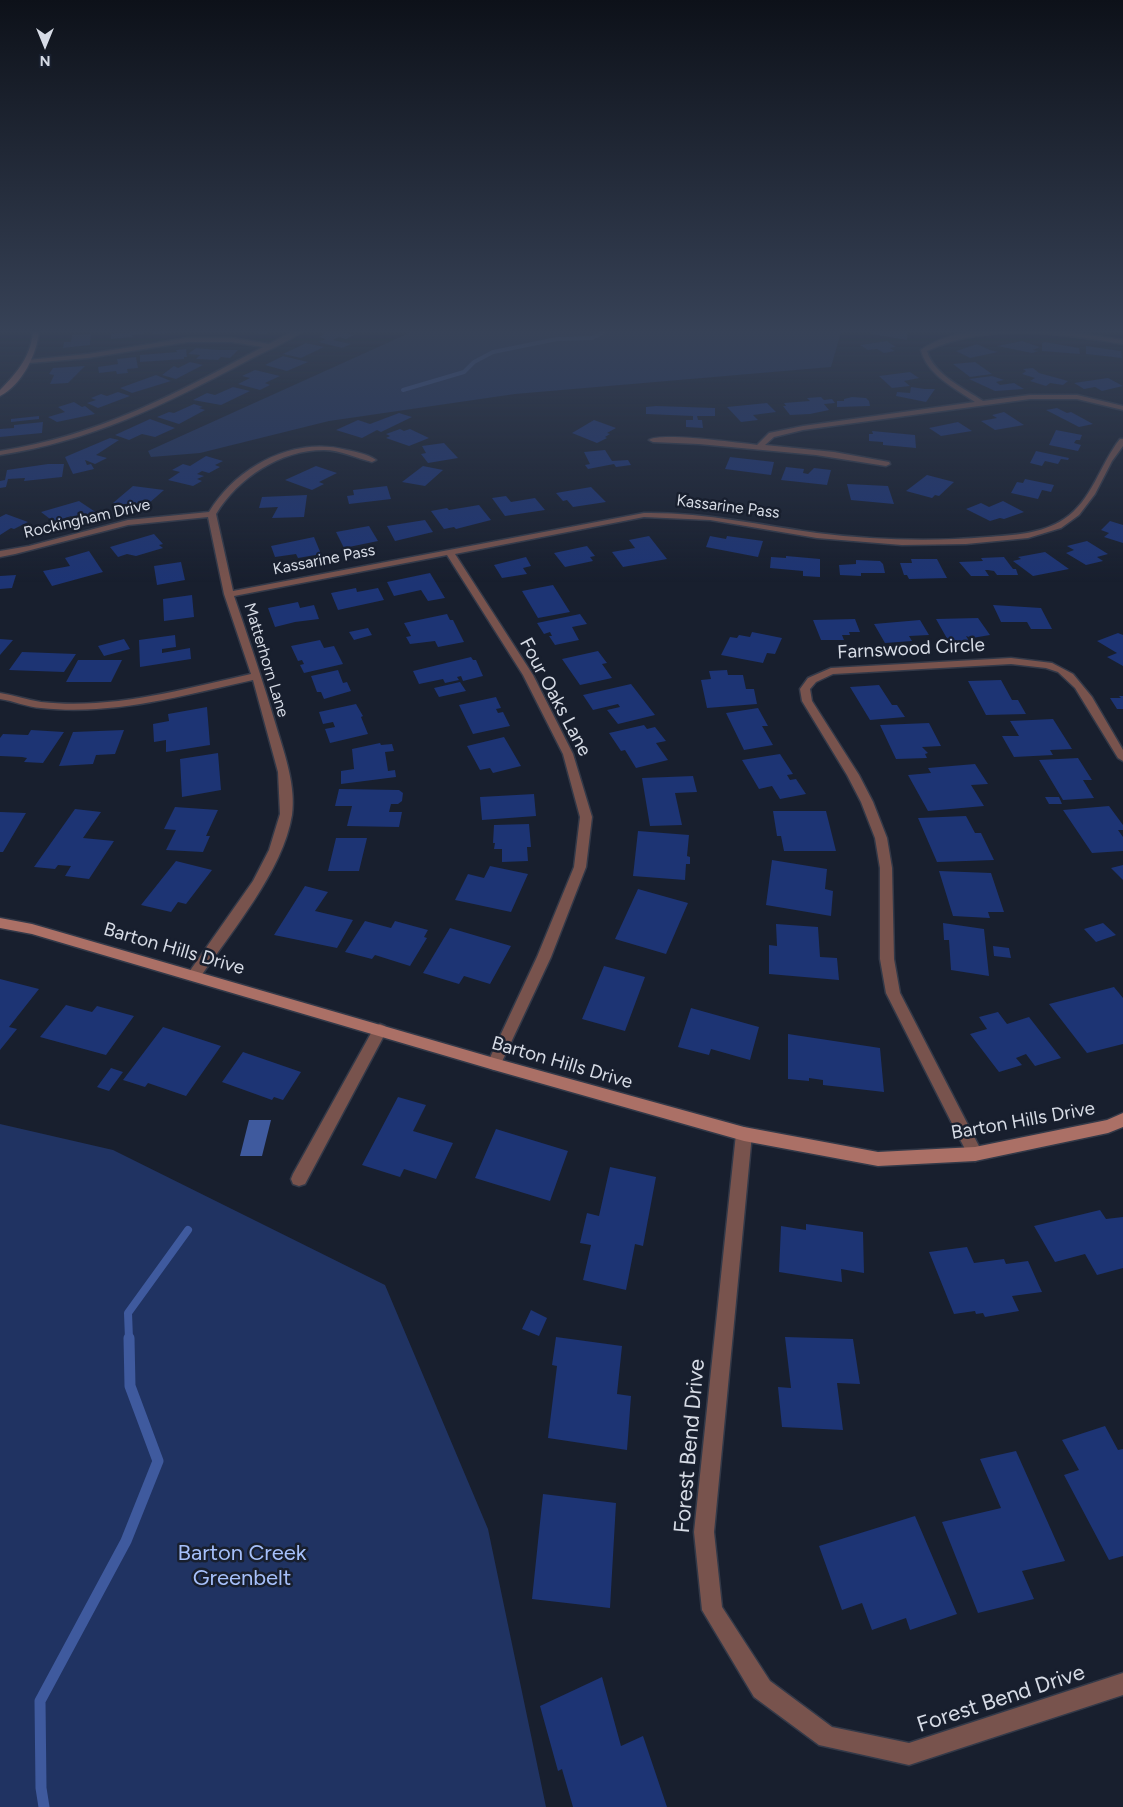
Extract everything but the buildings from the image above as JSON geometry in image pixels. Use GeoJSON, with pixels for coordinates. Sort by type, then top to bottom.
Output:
{"type":"FeatureCollection","features":[{"type":"Feature","properties":{"kind":"street"},"geometry":{"type":"LineString","coordinates":[[0,453],[50,445],[133,413]]}},
{"type":"Feature","properties":{"kind":"street"},"geometry":{"type":"LineString","coordinates":[[759,447],[772,435],[803,428],[912,413]]}},
{"type":"Feature","properties":{"kind":"street"},"geometry":{"type":"LineString","coordinates":[[653,440],[675,439],[759,447],[859,458],[886,464]]}},
{"type":"Feature","properties":{"kind":"street","name":"Kassarine Pass"},"geometry":{"type":"LineString","coordinates":[[229,594],[644,515],[675,514],[705,516],[816,535],[917,543],[1010,538],[1047,532],[1068,520],[1082,508],[1105,466],[1123,442]]}},
{"type":"Feature","properties":{"kind":"street"},"geometry":{"type":"LineString","coordinates":[[212,514],[218,502],[230,488],[252,472],[281,456],[305,450],[326,448],[372,460]]}},
{"type":"Feature","properties":{"kind":"street","name":"Rockingham Drive"},"geometry":{"type":"LineString","coordinates":[[0,554],[60,542],[116,525],[170,516],[212,514]]}},
{"type":"Feature","properties":{"kind":"street","name":"Matterhorn Lane"},"geometry":{"type":"LineString","coordinates":[[194,975],[258,883],[275,850],[286,814],[284,772],[257,676],[229,594],[212,514]]}},
{"type":"Feature","properties":{"kind":"street","name":"Four Oaks Lane"},"geometry":{"type":"LineString","coordinates":[[449,551],[528,675],[568,754],[586,817],[580,867],[544,957],[494,1064]]}},
{"type":"Feature","properties":{"kind":"street","name":"Farnswood Circle"},"geometry":{"type":"LineString","coordinates":[[975,1154],[893,992],[887,959],[886,868],[881,838],[867,802],[807,701],[805,689],[812,680],[831,671],[1011,661],[1040,663],[1060,670],[1074,680],[1123,758]]}},
{"type":"Feature","properties":{"kind":"street"},"geometry":{"type":"LineString","coordinates":[[0,696],[40,705],[116,704],[257,676]]}},
{"type":"Feature","properties":{"kind":"street","name":"Barton Hills Drive"},"geometry":{"type":"LineString","coordinates":[[0,922],[32,929],[194,975],[494,1064],[744,1134],[878,1159],[975,1154],[1108,1126],[1123,1120]]}},
{"type":"Feature","properties":{"kind":"street"},"geometry":{"type":"LineString","coordinates":[[299,1179],[380,1030]]}},
{"type":"Feature","properties":{"kind":"street","name":"Forest Bend Drive"},"geometry":{"type":"LineString","coordinates":[[744,1134],[704,1532],[712,1610],[762,1689],[827,1737],[909,1754],[1123,1684]]}},
{"type":"Feature","properties":{"kind":"green space"},"geometry":{"type":"Polygon","coordinates":[[[231,413],[382,413],[329,421],[200,453],[151,457],[148,451],[231,413]]]}},
{"type":"Feature","properties":{"kind":"green space","name":"Barton Creek Greenbelt"},"geometry":{"type":"Polygon","coordinates":[[[0,1124],[113,1150],[385,1285],[488,1529],[546,1807],[0,1807],[0,1124]]]}},
{"type":"Feature","properties":{"kind":"shaded area"},"geometry":{"type":"Polygon","coordinates":[[[249,1120],[271,1120],[262,1156],[240,1156],[249,1120]]]}},
{"type":"Feature","properties":{"kind":"waterway"},"geometry":{"type":"LineString","coordinates":[[129,1339],[128,1313],[188,1230]]}},
{"type":"Feature","properties":{"kind":"waterway"},"geometry":{"type":"LineString","coordinates":[[44,1807],[41,1788],[40,1701],[126,1541],[158,1461],[130,1386],[129,1338]]}}]}
